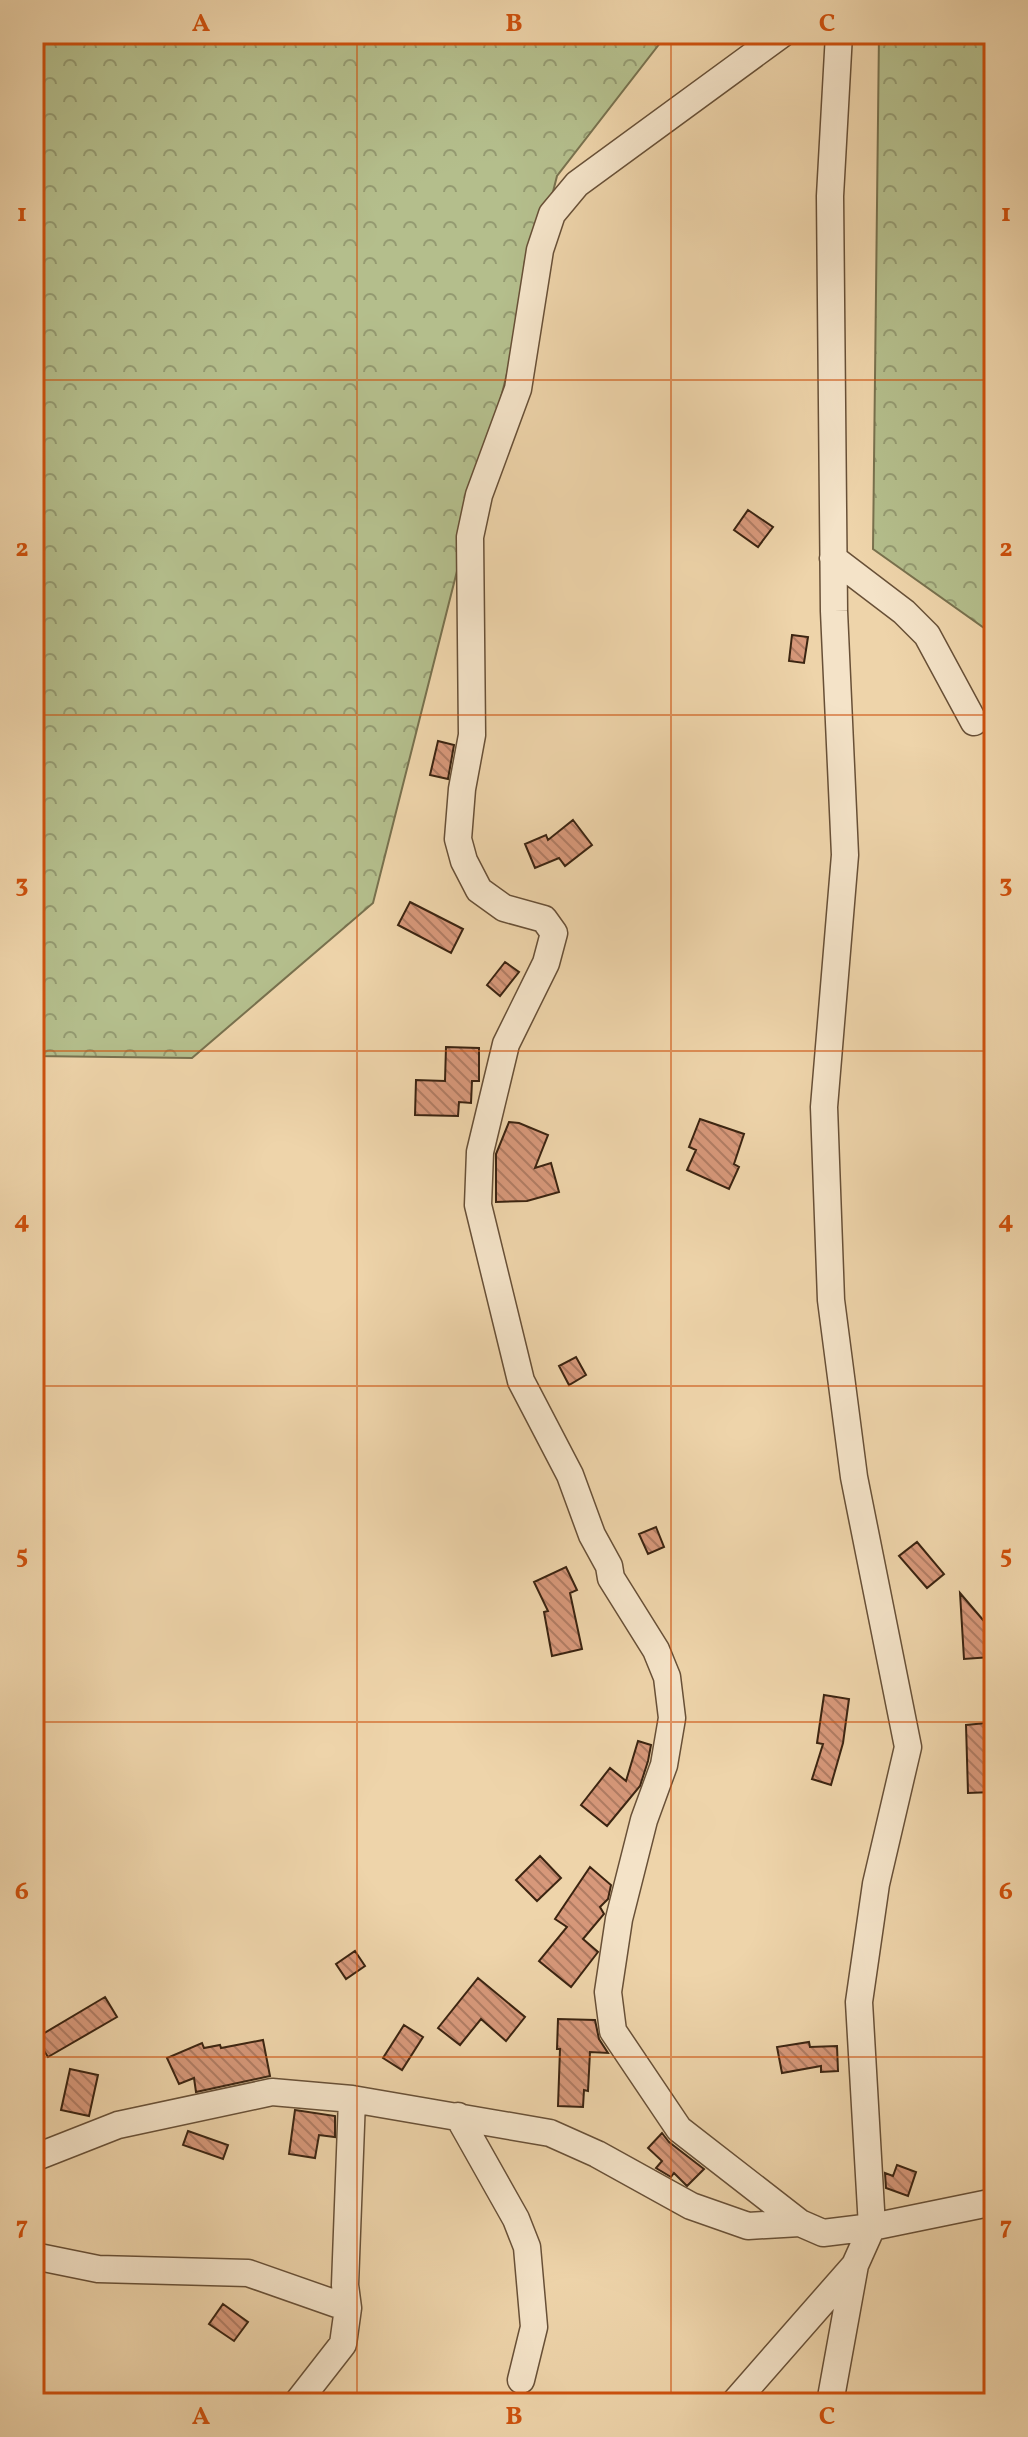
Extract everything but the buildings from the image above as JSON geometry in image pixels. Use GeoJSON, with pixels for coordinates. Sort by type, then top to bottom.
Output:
{"type":"FeatureCollection","features":[{"type":"Feature","properties":{"kind":"street"},"geometry":{"type":"LineString","coordinates":[[782,34],[577,184],[552,214],[540,250],[518,389],[479,495],[470,537],[472,735],[462,789],[458,839],[464,861],[479,890],[504,908],[544,919],[554,933],[546,963],[506,1044],[480,1152],[478,1205],[521,1381],[570,1475],[592,1535],[609,1566],[611,1578],[656,1650],[667,1677],[672,1718],[664,1765],[644,1820],[619,1919],[608,1992],[613,2031],[679,2129],[800,2223],[823,2233],[872,2227],[994,2202]]}},
{"type":"Feature","properties":{"kind":"street"},"geometry":{"type":"LineString","coordinates":[[830,2403],[855,2265],[872,2227],[859,2002],[876,1884],[908,1747],[854,1477],[831,1300],[824,1107],[845,855],[833,558],[830,196],[839,34]]}},
{"type":"Feature","properties":{"kind":"street"},"geometry":{"type":"LineString","coordinates":[[833,558],[904,612],[927,635],[974,722]]}},
{"type":"Feature","properties":{"kind":"street"},"geometry":{"type":"LineString","coordinates":[[34,2158],[118,2125],[272,2092],[352,2099],[550,2133],[597,2154],[691,2206],[748,2226],[800,2223]]}},
{"type":"Feature","properties":{"kind":"street"},"geometry":{"type":"LineString","coordinates":[[297,2403],[343,2344],[348,2308],[345,2285],[352,2099]]}},
{"type":"Feature","properties":{"kind":"street"},"geometry":{"type":"LineString","coordinates":[[458,2116],[516,2219],[527,2247],[534,2327],[521,2380]]}},
{"type":"Feature","properties":{"kind":"street"},"geometry":{"type":"LineString","coordinates":[[34,2256],[98,2269],[248,2273],[348,2308]]}},
{"type":"Feature","properties":{"kind":"street"},"geometry":{"type":"LineString","coordinates":[[734,2403],[855,2265]]}},
{"type":"Feature","properties":{"kind":"green space"},"geometry":{"type":"Polygon","coordinates":[[[34,34],[667,34],[557,176],[373,903],[192,1058],[34,1056],[34,34]]]}},
{"type":"Feature","properties":{"kind":"green space"},"geometry":{"type":"Polygon","coordinates":[[[879,34],[994,34],[994,635],[873,549],[879,34]]]}}]}
